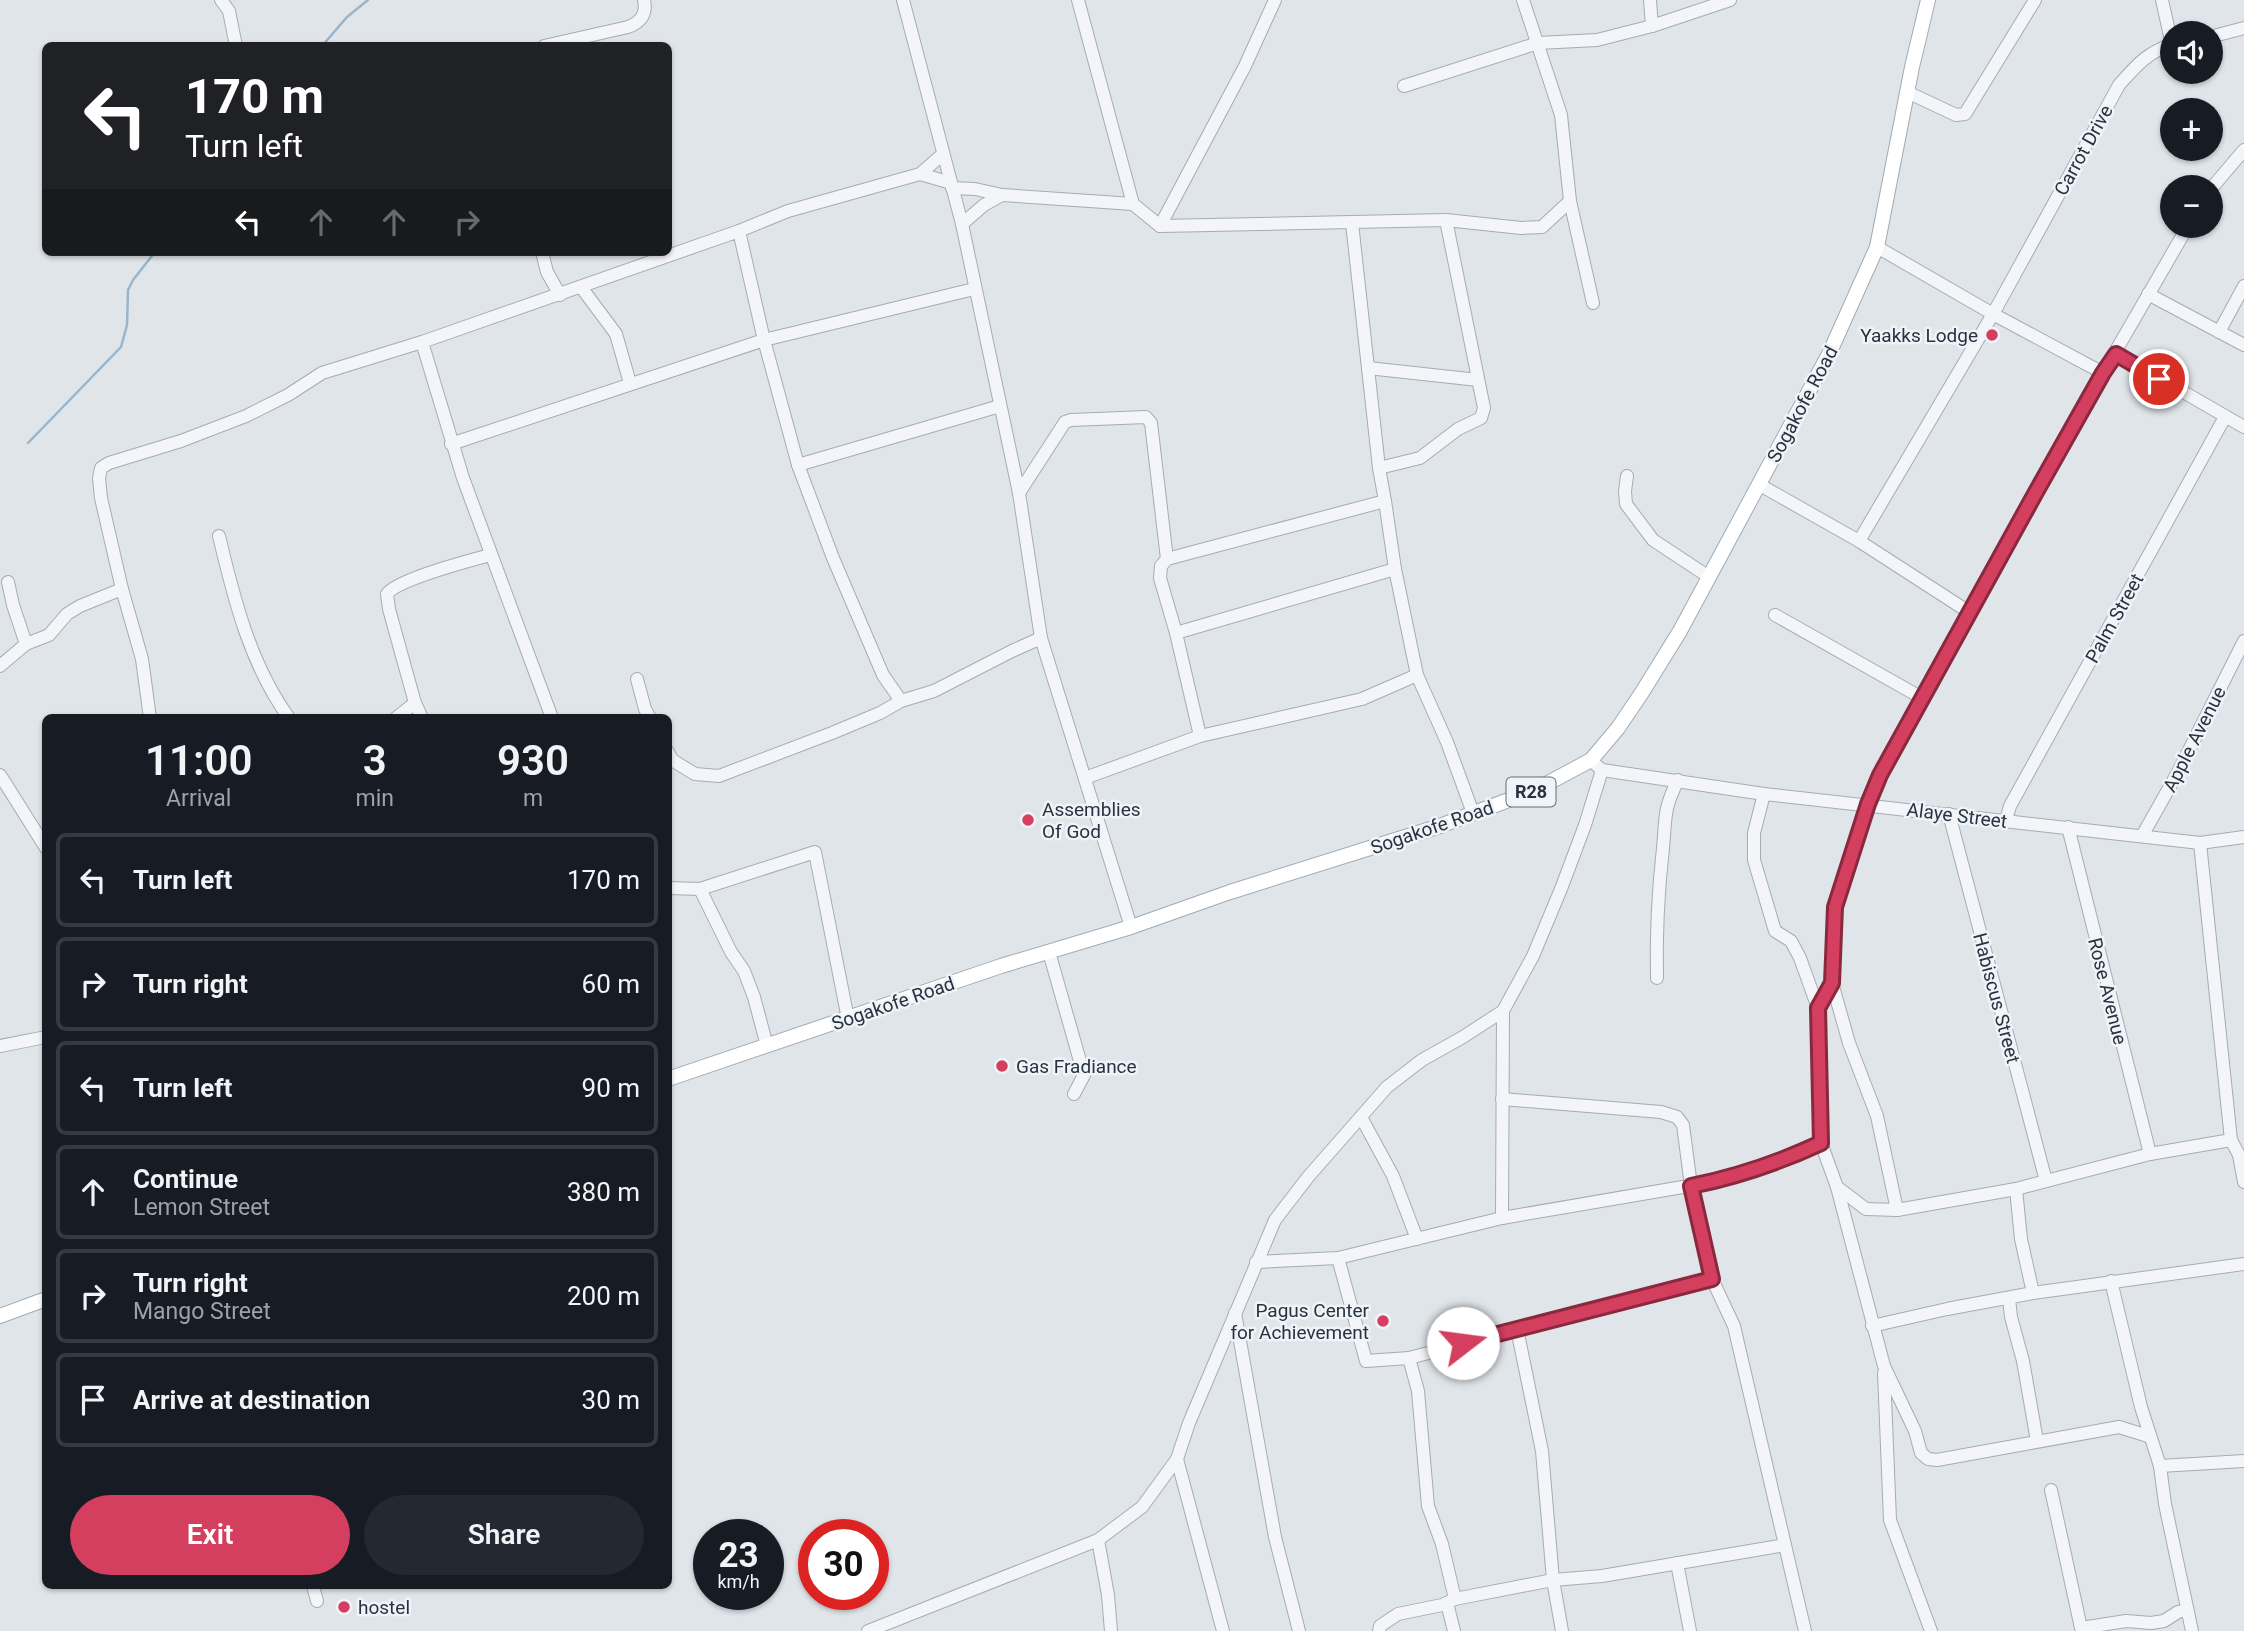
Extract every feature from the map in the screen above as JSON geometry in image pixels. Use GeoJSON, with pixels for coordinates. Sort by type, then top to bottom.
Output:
{"type":"FeatureCollection","features":[{"type":"Feature","properties":{"kind":"main road","name":"Sogakofe Road"},"geometry":{"type":"LineString","coordinates":[[672,1078],[1001,966],[1131,928],[1230,892],[1437,827],[1535,790],[1591,760],[1641,694],[1680,631],[1829,354],[1877,247],[1928,0]]}},
{"type":"Feature","properties":{"kind":"main road"},"geometry":{"type":"LineString","coordinates":[[0,1315],[42,1300]]}},
{"type":"Feature","properties":{"kind":"street"},"geometry":{"type":"LineString","coordinates":[[221,0],[229,11],[235,42]]}},
{"type":"Feature","properties":{"kind":"street"},"geometry":{"type":"LineString","coordinates":[[562,42],[639,23],[645,14],[643,0]]}},
{"type":"Feature","properties":{"kind":"street"},"geometry":{"type":"LineString","coordinates":[[903,0],[962,224],[1018,494],[1041,638],[1131,928]]}},
{"type":"Feature","properties":{"kind":"street"},"geometry":{"type":"LineString","coordinates":[[1160,226],[1245,66],[1275,0]]}},
{"type":"Feature","properties":{"kind":"street"},"geometry":{"type":"LineString","coordinates":[[1523,0],[1561,115],[1570,201],[1593,303]]}},
{"type":"Feature","properties":{"kind":"street"},"geometry":{"type":"LineString","coordinates":[[1650,0],[1652,26]]}},
{"type":"Feature","properties":{"kind":"street"},"geometry":{"type":"LineString","coordinates":[[1404,86],[1538,43],[1597,40],[1652,26],[1730,0]]}},
{"type":"Feature","properties":{"kind":"street"},"geometry":{"type":"LineString","coordinates":[[1908,93],[1956,115],[1965,114],[2035,0]]}},
{"type":"Feature","properties":{"kind":"street","name":"Carrot Drive"},"geometry":{"type":"LineString","coordinates":[[2162,0],[2167,21]]}},
{"type":"Feature","properties":{"kind":"street"},"geometry":{"type":"LineString","coordinates":[[1081,1],[1133,204]]}},
{"type":"Feature","properties":{"kind":"street"},"geometry":{"type":"LineString","coordinates":[[2223,34],[2244,28]]}},
{"type":"Feature","properties":{"kind":"street","name":"Carrot Drive"},"geometry":{"type":"LineString","coordinates":[[1859,541],[1993,314],[2119,85],[2143,59],[2160,48]]}},
{"type":"Feature","properties":{"kind":"street"},"geometry":{"type":"LineString","coordinates":[[2223,175],[2244,150]]}},
{"type":"Feature","properties":{"kind":"street"},"geometry":{"type":"LineString","coordinates":[[672,254],[789,211],[919,174],[943,154]]}},
{"type":"Feature","properties":{"kind":"street"},"geometry":{"type":"LineString","coordinates":[[919,174],[951,186],[1002,195],[1133,204],[1160,226],[1446,220],[1521,228],[1542,227],[1570,201]]}},
{"type":"Feature","properties":{"kind":"street"},"geometry":{"type":"LineString","coordinates":[[962,224],[984,205],[1002,195]]}},
{"type":"Feature","properties":{"kind":"street"},"geometry":{"type":"LineString","coordinates":[[1379,468],[1420,458],[1458,429],[1480,418],[1485,408],[1446,220]]}},
{"type":"Feature","properties":{"kind":"street"},"geometry":{"type":"LineString","coordinates":[[1352,223],[1379,468],[1395,569],[1417,675],[1447,742],[1473,813]]}},
{"type":"Feature","properties":{"kind":"street"},"geometry":{"type":"LineString","coordinates":[[739,231],[764,340],[798,465],[833,558],[883,675],[901,701]]}},
{"type":"Feature","properties":{"kind":"street"},"geometry":{"type":"LineString","coordinates":[[1897,1210],[1877,1116],[1849,1044],[1832,983],[1835,907],[1880,775],[2181,238]]}},
{"type":"Feature","properties":{"kind":"street"},"geometry":{"type":"LineString","coordinates":[[1877,247],[2103,373]]}},
{"type":"Feature","properties":{"kind":"street"},"geometry":{"type":"LineString","coordinates":[[543,256],[547,272],[561,295]]}},
{"type":"Feature","properties":{"kind":"street"},"geometry":{"type":"LineString","coordinates":[[149,714],[142,659],[122,589],[101,498],[101,468],[246,416],[288,395],[322,373],[561,295],[667,256]]}},
{"type":"Feature","properties":{"kind":"street"},"geometry":{"type":"LineString","coordinates":[[581,286],[616,334],[630,383]]}},
{"type":"Feature","properties":{"kind":"street"},"geometry":{"type":"LineString","coordinates":[[2219,332],[2244,286]]}},
{"type":"Feature","properties":{"kind":"street"},"geometry":{"type":"LineString","coordinates":[[451,444],[764,340],[974,289]]}},
{"type":"Feature","properties":{"kind":"street"},"geometry":{"type":"LineString","coordinates":[[2148,293],[2244,345]]}},
{"type":"Feature","properties":{"kind":"street"},"geometry":{"type":"LineString","coordinates":[[422,342],[451,444],[550,714]]}},
{"type":"Feature","properties":{"kind":"street"},"geometry":{"type":"LineString","coordinates":[[2116,354],[2244,427]]}},
{"type":"Feature","properties":{"kind":"street"},"geometry":{"type":"LineString","coordinates":[[1368,368],[1478,380]]}},
{"type":"Feature","properties":{"kind":"street"},"geometry":{"type":"LineString","coordinates":[[798,465],[1000,406]]}},
{"type":"Feature","properties":{"kind":"street"},"geometry":{"type":"LineString","coordinates":[[1018,494],[1065,422],[1146,417],[1151,423],[1167,559]]}},
{"type":"Feature","properties":{"kind":"street","name":"Palm Street"},"geometry":{"type":"LineString","coordinates":[[2006,820],[2010,806],[2225,417]]}},
{"type":"Feature","properties":{"kind":"street"},"geometry":{"type":"LineString","coordinates":[[1628,476],[1626,504],[1653,540],[1709,577]]}},
{"type":"Feature","properties":{"kind":"street"},"geometry":{"type":"LineString","coordinates":[[1760,485],[1859,541],[1969,612]]}},
{"type":"Feature","properties":{"kind":"street"},"geometry":{"type":"LineString","coordinates":[[1200,736],[1160,578],[1161,566],[1167,559],[1385,501]]}},
{"type":"Feature","properties":{"kind":"street"},"geometry":{"type":"LineString","coordinates":[[219,536],[240,617],[264,676],[287,714]]}},
{"type":"Feature","properties":{"kind":"street"},"geometry":{"type":"LineString","coordinates":[[420,714],[387,594],[392,588],[420,577],[490,555]]}},
{"type":"Feature","properties":{"kind":"street"},"geometry":{"type":"LineString","coordinates":[[1176,633],[1395,569]]}},
{"type":"Feature","properties":{"kind":"street"},"geometry":{"type":"LineString","coordinates":[[8,582],[26,644]]}},
{"type":"Feature","properties":{"kind":"street"},"geometry":{"type":"LineString","coordinates":[[0,666],[26,644],[49,635],[68,614],[80,606],[122,589]]}},
{"type":"Feature","properties":{"kind":"street"},"geometry":{"type":"LineString","coordinates":[[1775,615],[1922,698]]}},
{"type":"Feature","properties":{"kind":"street"},"geometry":{"type":"LineString","coordinates":[[672,760],[695,774],[719,776],[844,728],[901,701],[934,691],[1012,650],[1041,638]]}},
{"type":"Feature","properties":{"kind":"street","name":"Apple Avenue"},"geometry":{"type":"LineString","coordinates":[[2142,836],[2177,774],[2244,641]]}},
{"type":"Feature","properties":{"kind":"street"},"geometry":{"type":"LineString","coordinates":[[1086,778],[1200,736],[1362,699],[1417,675]]}},
{"type":"Feature","properties":{"kind":"street"},"geometry":{"type":"LineString","coordinates":[[637,679],[648,714]]}},
{"type":"Feature","properties":{"kind":"street"},"geometry":{"type":"LineString","coordinates":[[402,714],[415,703]]}},
{"type":"Feature","properties":{"kind":"street"},"geometry":{"type":"LineString","coordinates":[[1502,1218],[1503,1011],[1533,956],[1585,825],[1602,770],[1591,760]]}},
{"type":"Feature","properties":{"kind":"street","name":"Alaye Street"},"geometry":{"type":"LineString","coordinates":[[1602,770],[1764,794],[2200,843],[2244,837]]}},
{"type":"Feature","properties":{"kind":"street"},"geometry":{"type":"LineString","coordinates":[[0,775],[42,842]]}},
{"type":"Feature","properties":{"kind":"street"},"geometry":{"type":"LineString","coordinates":[[1657,978],[1658,883],[1664,817],[1668,800],[1678,780]]}},
{"type":"Feature","properties":{"kind":"street"},"geometry":{"type":"LineString","coordinates":[[1764,794],[1754,832],[1754,860],[1775,931],[1791,941],[1801,958],[1818,1008],[1821,1143],[1837,1187],[1884,1366],[1915,1431],[1921,1453],[1928,1459],[1937,1460],[2119,1427],[2148,1436]]}},
{"type":"Feature","properties":{"kind":"street","name":"Habiscus Street"},"geometry":{"type":"LineString","coordinates":[[1949,814],[2046,1181]]}},
{"type":"Feature","properties":{"kind":"street","name":"Rose Avenue"},"geometry":{"type":"LineString","coordinates":[[2068,827],[2150,1154]]}},
{"type":"Feature","properties":{"kind":"street"},"geometry":{"type":"LineString","coordinates":[[2200,843],[2231,1140],[2242,1155],[2244,1182]]}},
{"type":"Feature","properties":{"kind":"street"},"geometry":{"type":"LineString","coordinates":[[672,888],[701,889],[814,852],[848,1019]]}},
{"type":"Feature","properties":{"kind":"street"},"geometry":{"type":"LineString","coordinates":[[701,889],[731,952],[744,971],[767,1046]]}},
{"type":"Feature","properties":{"kind":"street"},"geometry":{"type":"LineString","coordinates":[[1049,952],[1084,1075],[1074,1094]]}},
{"type":"Feature","properties":{"kind":"street"},"geometry":{"type":"LineString","coordinates":[[1818,1008],[1832,983]]}},
{"type":"Feature","properties":{"kind":"street"},"geometry":{"type":"LineString","coordinates":[[868,1631],[1098,1540],[1142,1507],[1177,1459],[1189,1423],[1275,1220],[1308,1177],[1387,1087],[1422,1059],[1503,1011]]}},
{"type":"Feature","properties":{"kind":"street"},"geometry":{"type":"LineString","coordinates":[[0,1046],[42,1038]]}},
{"type":"Feature","properties":{"kind":"street"},"geometry":{"type":"LineString","coordinates":[[1502,1099],[1661,1112],[1677,1117],[1682,1125],[1691,1186],[1712,1279],[1734,1326],[1805,1631]]}},
{"type":"Feature","properties":{"kind":"street"},"geometry":{"type":"LineString","coordinates":[[1361,1117],[1393,1176],[1417,1239]]}},
{"type":"Feature","properties":{"kind":"street"},"geometry":{"type":"LineString","coordinates":[[1837,1187],[1866,1209],[1897,1210],[2015,1189],[2150,1154],[2231,1140]]}},
{"type":"Feature","properties":{"kind":"street"},"geometry":{"type":"LineString","coordinates":[[1256,1262],[1338,1258],[1502,1218],[1691,1186],[1787,1158],[1821,1143]]}},
{"type":"Feature","properties":{"kind":"street"},"geometry":{"type":"LineString","coordinates":[[2015,1189],[2021,1239],[2033,1293]]}},
{"type":"Feature","properties":{"kind":"street"},"geometry":{"type":"LineString","coordinates":[[1338,1258],[1366,1360],[1409,1358],[1712,1279]]}},
{"type":"Feature","properties":{"kind":"street"},"geometry":{"type":"LineString","coordinates":[[1872,1326],[2033,1293],[2244,1264]]}},
{"type":"Feature","properties":{"kind":"street"},"geometry":{"type":"LineString","coordinates":[[2111,1281],[2148,1436],[2160,1466],[2165,1504],[2192,1631]]}},
{"type":"Feature","properties":{"kind":"street"},"geometry":{"type":"LineString","coordinates":[[2009,1299],[2037,1441]]}},
{"type":"Feature","properties":{"kind":"street"},"geometry":{"type":"LineString","coordinates":[[1235,1312],[1275,1537],[1299,1631]]}},
{"type":"Feature","properties":{"kind":"street"},"geometry":{"type":"LineString","coordinates":[[1517,1329],[1542,1451],[1553,1580],[1562,1631]]}},
{"type":"Feature","properties":{"kind":"street"},"geometry":{"type":"LineString","coordinates":[[1409,1358],[1418,1391],[1428,1506],[1442,1544],[1454,1631]]}},
{"type":"Feature","properties":{"kind":"street"},"geometry":{"type":"LineString","coordinates":[[1884,1366],[1890,1520],[1931,1631]]}},
{"type":"Feature","properties":{"kind":"street"},"geometry":{"type":"LineString","coordinates":[[1177,1459],[1223,1631]]}},
{"type":"Feature","properties":{"kind":"street"},"geometry":{"type":"LineString","coordinates":[[2160,1466],[2244,1461]]}},
{"type":"Feature","properties":{"kind":"street"},"geometry":{"type":"LineString","coordinates":[[2051,1490],[2081,1628],[2126,1621],[2164,1621],[2187,1610]]}},
{"type":"Feature","properties":{"kind":"street"},"geometry":{"type":"LineString","coordinates":[[1098,1540],[1108,1594],[1111,1631]]}},
{"type":"Feature","properties":{"kind":"street"},"geometry":{"type":"LineString","coordinates":[[1379,1631],[1380,1626],[1398,1614],[1451,1601],[1553,1580],[1602,1576],[1784,1545]]}},
{"type":"Feature","properties":{"kind":"street"},"geometry":{"type":"LineString","coordinates":[[1678,1563],[1690,1631]]}},
{"type":"Feature","properties":{"kind":"street"},"geometry":{"type":"LineString","coordinates":[[314,1589],[317,1601]]}},
{"type":"Feature","properties":{"kind":"waterway"},"geometry":{"type":"LineString","coordinates":[[325,42],[347,17],[368,0]]}},
{"type":"Feature","properties":{"kind":"waterway"},"geometry":{"type":"LineString","coordinates":[[28,443],[121,347],[127,325],[128,290],[152,256]]}},
{"type":"Feature","properties":{"kind":"place","name":"Yaakks Lodge"},"geometry":{"type":"Point","coordinates":[1992,335]}},
{"type":"Feature","properties":{"kind":"place","name":"Assemblies Of God"},"geometry":{"type":"Point","coordinates":[1028,820]}},
{"type":"Feature","properties":{"kind":"place","name":"Gas Fradiance"},"geometry":{"type":"Point","coordinates":[1002,1066]}},
{"type":"Feature","properties":{"kind":"place","name":"Pagus Center for Achievement"},"geometry":{"type":"Point","coordinates":[1383,1321]}},
{"type":"Feature","properties":{"kind":"place","name":"hostel"},"geometry":{"type":"Point","coordinates":[344,1607]}},
{"type":"Feature","properties":{"kind":"route"},"geometry":{"type":"LineString","coordinates":[[1463,1343],[1712,1279],[1691,1186],[1794,1156],[1821,1143],[1818,1008],[1832,983],[1835,907],[1880,775],[2036,492],[2116,354],[2159,379]]}}]}
